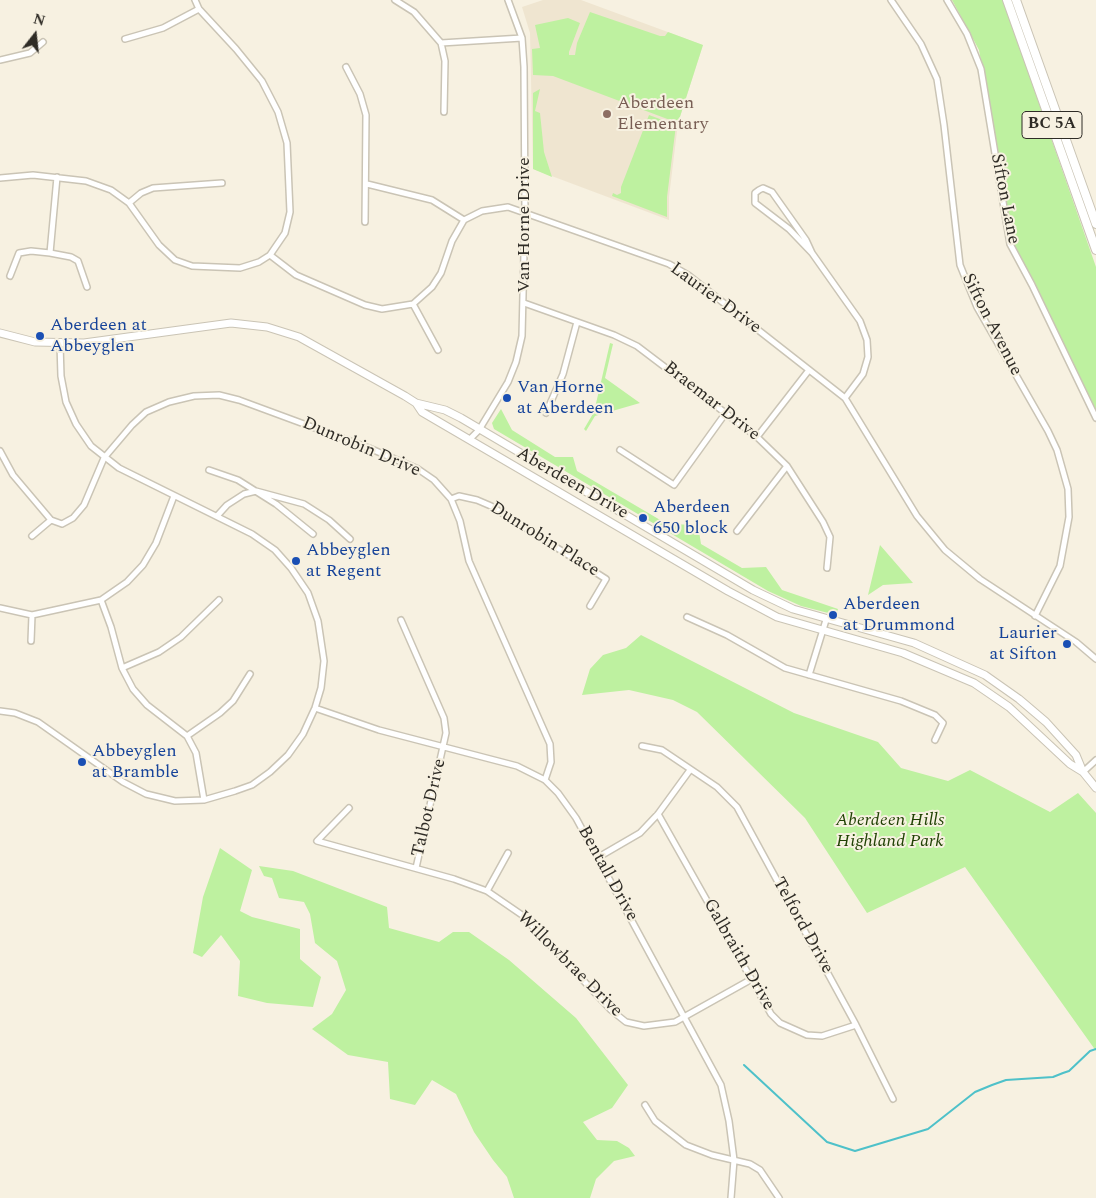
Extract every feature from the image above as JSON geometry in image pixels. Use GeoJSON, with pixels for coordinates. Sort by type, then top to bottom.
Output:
{"type":"FeatureCollection","features":[{"type":"Feature","properties":{"kind":"main road","name":"BC 5A"},"geometry":{"type":"LineString","coordinates":[[1007,0],[1096,250]]}},
{"type":"Feature","properties":{"kind":"main road","name":"BC 5A"},"geometry":{"type":"LineString","coordinates":[[1016,0],[1096,224]]}},
{"type":"Feature","properties":{"kind":"main road","name":"Aberdeen Drive"},"geometry":{"type":"LineString","coordinates":[[0,333],[35,342],[60,344],[84,343],[217,324],[258,326],[286,333],[311,343],[416,403],[445,410],[753,590],[793,609],[826,620],[914,643],[985,675],[1020,699],[1046,722],[1076,755],[1083,772],[1096,788]]}},
{"type":"Feature","properties":{"kind":"main road","name":"Aberdeen Drive"},"geometry":{"type":"LineString","coordinates":[[416,403],[422,412],[470,438],[728,591],[777,617],[903,653],[974,683],[1009,707],[1070,764],[1083,772]]}},
{"type":"Feature","properties":{"kind":"street"},"geometry":{"type":"LineString","coordinates":[[0,178],[33,175],[57,177],[86,181],[111,190],[129,203],[159,245],[175,260],[192,266],[240,268],[259,262],[270,255],[285,234],[290,212],[288,142],[278,112],[262,81],[236,49],[199,9],[194,0]]}},
{"type":"Feature","properties":{"kind":"street"},"geometry":{"type":"LineString","coordinates":[[395,0],[414,12],[441,43],[445,61],[444,112]]}},
{"type":"Feature","properties":{"kind":"street","name":"Van Horne Drive"},"geometry":{"type":"LineString","coordinates":[[470,438],[479,430],[508,382],[516,362],[522,336],[524,303],[525,81],[522,38],[508,0]]}},
{"type":"Feature","properties":{"kind":"street","name":"Sifton Avenue"},"geometry":{"type":"LineString","coordinates":[[891,0],[921,44],[936,79],[944,125],[960,265],[978,307],[1048,431],[1057,450],[1068,489],[1069,517],[1060,566],[1036,616]]}},
{"type":"Feature","properties":{"kind":"street","name":"Sifton Lane"},"geometry":{"type":"LineString","coordinates":[[947,0],[967,34],[981,69],[1010,244],[1032,285],[1096,418]]}},
{"type":"Feature","properties":{"kind":"street"},"geometry":{"type":"LineString","coordinates":[[125,39],[163,28],[199,9]]}},
{"type":"Feature","properties":{"kind":"street"},"geometry":{"type":"LineString","coordinates":[[441,43],[522,38]]}},
{"type":"Feature","properties":{"kind":"street"},"geometry":{"type":"LineString","coordinates":[[0,60],[30,53],[43,42]]}},
{"type":"Feature","properties":{"kind":"street"},"geometry":{"type":"LineString","coordinates":[[346,67],[360,94],[366,115],[367,184],[365,222]]}},
{"type":"Feature","properties":{"kind":"street"},"geometry":{"type":"LineString","coordinates":[[50,253],[57,177]]}},
{"type":"Feature","properties":{"kind":"street"},"geometry":{"type":"LineString","coordinates":[[129,203],[141,193],[153,188],[222,183]]}},
{"type":"Feature","properties":{"kind":"street"},"geometry":{"type":"LineString","coordinates":[[270,255],[296,275],[365,305],[382,309],[413,304],[432,287],[441,273],[452,240],[464,220],[432,200],[367,184]]}},
{"type":"Feature","properties":{"kind":"street"},"geometry":{"type":"LineString","coordinates":[[812,253],[806,240],[772,192],[763,188],[755,193],[755,203],[789,230],[812,253],[860,321],[867,340],[868,357],[863,374],[845,398]]}},
{"type":"Feature","properties":{"kind":"street","name":"Laurier Drive"},"geometry":{"type":"LineString","coordinates":[[464,220],[494,208],[508,208],[525,212],[669,264],[682,271],[845,398],[917,516],[945,550],[980,579],[1088,651],[1096,659]]}},
{"type":"Feature","properties":{"kind":"street"},"geometry":{"type":"LineString","coordinates":[[10,276],[19,253],[31,251],[50,253],[70,257],[78,261],[87,287]]}},
{"type":"Feature","properties":{"kind":"street","name":"Braemar Drive"},"geometry":{"type":"LineString","coordinates":[[524,303],[637,346],[757,437],[787,466],[823,522],[830,537],[826,568]]}},
{"type":"Feature","properties":{"kind":"street"},"geometry":{"type":"LineString","coordinates":[[413,304],[438,350]]}},
{"type":"Feature","properties":{"kind":"street"},"geometry":{"type":"LineString","coordinates":[[546,413],[564,374],[577,322]]}},
{"type":"Feature","properties":{"kind":"street"},"geometry":{"type":"LineString","coordinates":[[0,711],[15,713],[38,722],[123,782],[146,794],[175,801],[204,800],[244,788],[270,772],[298,740],[315,708],[321,688],[324,661],[318,621],[308,594],[291,568],[275,550],[252,534],[174,496],[104,458],[92,446],[76,424],[66,402],[61,376],[60,344]]}},
{"type":"Feature","properties":{"kind":"street"},"geometry":{"type":"LineString","coordinates":[[757,437],[808,370]]}},
{"type":"Feature","properties":{"kind":"street","name":"Dunrobin Drive"},"geometry":{"type":"LineString","coordinates":[[52,520],[62,524],[74,518],[84,505],[104,458],[132,425],[146,412],[169,402],[194,396],[218,395],[273,411],[418,469],[434,480],[451,499],[460,521],[469,561],[550,744],[551,762],[545,780]]}},
{"type":"Feature","properties":{"kind":"street"},"geometry":{"type":"LineString","coordinates":[[620,450],[674,484],[725,414]]}},
{"type":"Feature","properties":{"kind":"street"},"geometry":{"type":"LineString","coordinates":[[0,451],[14,475],[52,520],[32,536]]}},
{"type":"Feature","properties":{"kind":"street"},"geometry":{"type":"LineString","coordinates":[[737,531],[787,466]]}},
{"type":"Feature","properties":{"kind":"street"},"geometry":{"type":"LineString","coordinates":[[209,470],[238,480],[256,491],[313,534]]}},
{"type":"Feature","properties":{"kind":"street"},"geometry":{"type":"LineString","coordinates":[[216,516],[226,505],[244,494],[256,491],[304,504],[329,520],[350,539]]}},
{"type":"Feature","properties":{"kind":"street"},"geometry":{"type":"LineString","coordinates":[[0,608],[32,615],[101,600],[127,582],[143,565],[156,542],[174,496]]}},
{"type":"Feature","properties":{"kind":"street","name":"Dunrobin Place"},"geometry":{"type":"LineString","coordinates":[[451,499],[459,496],[491,506],[606,580],[590,606]]}},
{"type":"Feature","properties":{"kind":"street"},"geometry":{"type":"LineString","coordinates":[[101,600],[111,627],[122,668],[133,690],[187,736],[196,752],[204,800]]}},
{"type":"Feature","properties":{"kind":"street"},"geometry":{"type":"LineString","coordinates":[[122,668],[158,652],[174,642],[219,600]]}},
{"type":"Feature","properties":{"kind":"street"},"geometry":{"type":"LineString","coordinates":[[31,641],[32,615]]}},
{"type":"Feature","properties":{"kind":"street"},"geometry":{"type":"LineString","coordinates":[[686,617],[727,635],[785,668],[901,701],[935,715],[943,723],[935,740]]}},
{"type":"Feature","properties":{"kind":"street","name":"Talbot Drive"},"geometry":{"type":"LineString","coordinates":[[401,620],[444,718],[445,747],[416,868]]}},
{"type":"Feature","properties":{"kind":"street"},"geometry":{"type":"LineString","coordinates":[[809,674],[826,620]]}},
{"type":"Feature","properties":{"kind":"street"},"geometry":{"type":"LineString","coordinates":[[187,736],[220,713],[233,701],[250,674]]}},
{"type":"Feature","properties":{"kind":"street","name":"Bentall Drive"},"geometry":{"type":"LineString","coordinates":[[315,708],[380,730],[517,766],[545,780],[558,793],[576,818],[721,1085],[729,1122],[734,1160],[731,1198]]}},
{"type":"Feature","properties":{"kind":"street","name":"Telford Drive"},"geometry":{"type":"LineString","coordinates":[[642,746],[662,750],[717,787],[737,807],[856,1025],[893,1099]]}},
{"type":"Feature","properties":{"kind":"street"},"geometry":{"type":"LineString","coordinates":[[1083,772],[1096,760]]}},
{"type":"Feature","properties":{"kind":"street"},"geometry":{"type":"LineString","coordinates":[[597,858],[640,833],[658,814],[690,770]]}},
{"type":"Feature","properties":{"kind":"street","name":"Willowbrae Drive"},"geometry":{"type":"LineString","coordinates":[[349,808],[317,842],[416,868],[487,891],[522,915],[610,1010],[626,1022],[644,1026],[658,1025],[685,1017],[750,980]]}},
{"type":"Feature","properties":{"kind":"street","name":"Galbraith Drive"},"geometry":{"type":"LineString","coordinates":[[658,814],[750,980],[771,1014],[793,1031],[807,1036],[822,1036],[856,1025]]}},
{"type":"Feature","properties":{"kind":"street"},"geometry":{"type":"LineString","coordinates":[[487,891],[508,853]]}},
{"type":"Feature","properties":{"kind":"street"},"geometry":{"type":"LineString","coordinates":[[645,1105],[655,1121],[686,1145],[760,1170],[779,1198]]}},
{"type":"Feature","properties":{"kind":"shaded area","name":"Aberdeen Elementary"},"geometry":{"type":"Polygon","coordinates":[[[543,0],[581,0],[703,45],[678,123],[669,197],[669,220],[533,169],[530,33],[522,7],[543,0]]]}},
{"type":"Feature","properties":{"kind":"green space"},"geometry":{"type":"Polygon","coordinates":[[[952,0],[1003,0],[1096,267],[1096,416],[1012,240],[979,50],[952,0]]]}},
{"type":"Feature","properties":{"kind":"green space"},"geometry":{"type":"Polygon","coordinates":[[[590,12],[660,36],[665,36],[668,32],[703,45],[678,123],[553,76],[533,75],[532,49],[540,48],[535,25],[568,18],[580,23],[569,52],[569,55],[575,55],[577,43],[590,12]]]}},
{"type":"Feature","properties":{"kind":"green space"},"geometry":{"type":"Polygon","coordinates":[[[540,89],[535,111],[540,113],[544,152],[552,177],[533,169],[533,93],[540,89]]]}},
{"type":"Feature","properties":{"kind":"green space"},"geometry":{"type":"Polygon","coordinates":[[[649,115],[676,125],[667,197],[667,217],[612,196],[613,193],[617,195],[621,193],[621,187],[649,115]]]}},
{"type":"Feature","properties":{"kind":"green space"},"geometry":{"type":"Polygon","coordinates":[[[610,343],[613,344],[605,378],[640,403],[595,416],[586,431],[584,429],[594,412],[610,343]]]}},
{"type":"Feature","properties":{"kind":"green space"},"geometry":{"type":"Polygon","coordinates":[[[501,409],[512,430],[555,457],[573,457],[577,471],[667,524],[698,525],[701,544],[742,568],[766,567],[782,590],[838,609],[836,615],[801,606],[768,591],[494,429],[492,423],[501,409]]]}},
{"type":"Feature","properties":{"kind":"green space"},"geometry":{"type":"Polygon","coordinates":[[[880,545],[913,583],[883,585],[868,595],[880,545]]]}},
{"type":"Feature","properties":{"kind":"green space","name":"Aberdeen Hills Highland Park"},"geometry":{"type":"Polygon","coordinates":[[[641,635],[794,713],[878,742],[901,768],[948,781],[970,770],[1050,812],[1078,793],[1096,813],[1096,1051],[965,867],[867,913],[805,818],[697,712],[673,700],[629,690],[582,695],[590,669],[603,655],[626,648],[641,635]]]}},
{"type":"Feature","properties":{"kind":"green space"},"geometry":{"type":"Polygon","coordinates":[[[220,848],[252,870],[240,911],[252,917],[300,929],[300,959],[321,977],[313,1007],[267,1003],[238,996],[240,961],[221,935],[202,957],[193,953],[203,897],[220,848]]]}},
{"type":"Feature","properties":{"kind":"green space"},"geometry":{"type":"Polygon","coordinates":[[[259,866],[293,871],[387,907],[389,928],[439,942],[453,932],[469,932],[509,960],[576,1018],[628,1085],[612,1108],[583,1122],[597,1140],[617,1141],[629,1148],[635,1156],[614,1161],[596,1179],[590,1198],[514,1198],[507,1177],[474,1132],[456,1094],[432,1080],[415,1105],[390,1099],[388,1062],[348,1055],[312,1029],[332,1014],[346,990],[337,961],[315,943],[310,914],[304,902],[279,898],[272,878],[264,876],[259,866]]]}},
{"type":"Feature","properties":{"kind":"waterway"},"geometry":{"type":"LineString","coordinates":[[744,1065],[827,1142],[855,1151],[928,1129],[975,1092],[992,1085],[1006,1080],[1053,1077],[1069,1071],[1090,1051],[1096,1049]]}},
{"type":"Feature","properties":{"kind":"place","name":"Aberdeen Elementary"},"geometry":{"type":"Point","coordinates":[607,114]}},
{"type":"Feature","properties":{"kind":"place","name":"Aberdeen at Abbeyglen"},"geometry":{"type":"Point","coordinates":[40,336]}},
{"type":"Feature","properties":{"kind":"place","name":"Van Horne at Aberdeen"},"geometry":{"type":"Point","coordinates":[507,398]}},
{"type":"Feature","properties":{"kind":"place","name":"Aberdeen 650 block"},"geometry":{"type":"Point","coordinates":[643,518]}},
{"type":"Feature","properties":{"kind":"place","name":"Abbeyglen at Regent"},"geometry":{"type":"Point","coordinates":[296,561]}},
{"type":"Feature","properties":{"kind":"place","name":"Aberdeen at Drummond"},"geometry":{"type":"Point","coordinates":[833,615]}},
{"type":"Feature","properties":{"kind":"place","name":"Laurier at Sifton"},"geometry":{"type":"Point","coordinates":[1067,644]}},
{"type":"Feature","properties":{"kind":"place","name":"Abbeyglen at Bramble"},"geometry":{"type":"Point","coordinates":[82,762]}}]}
